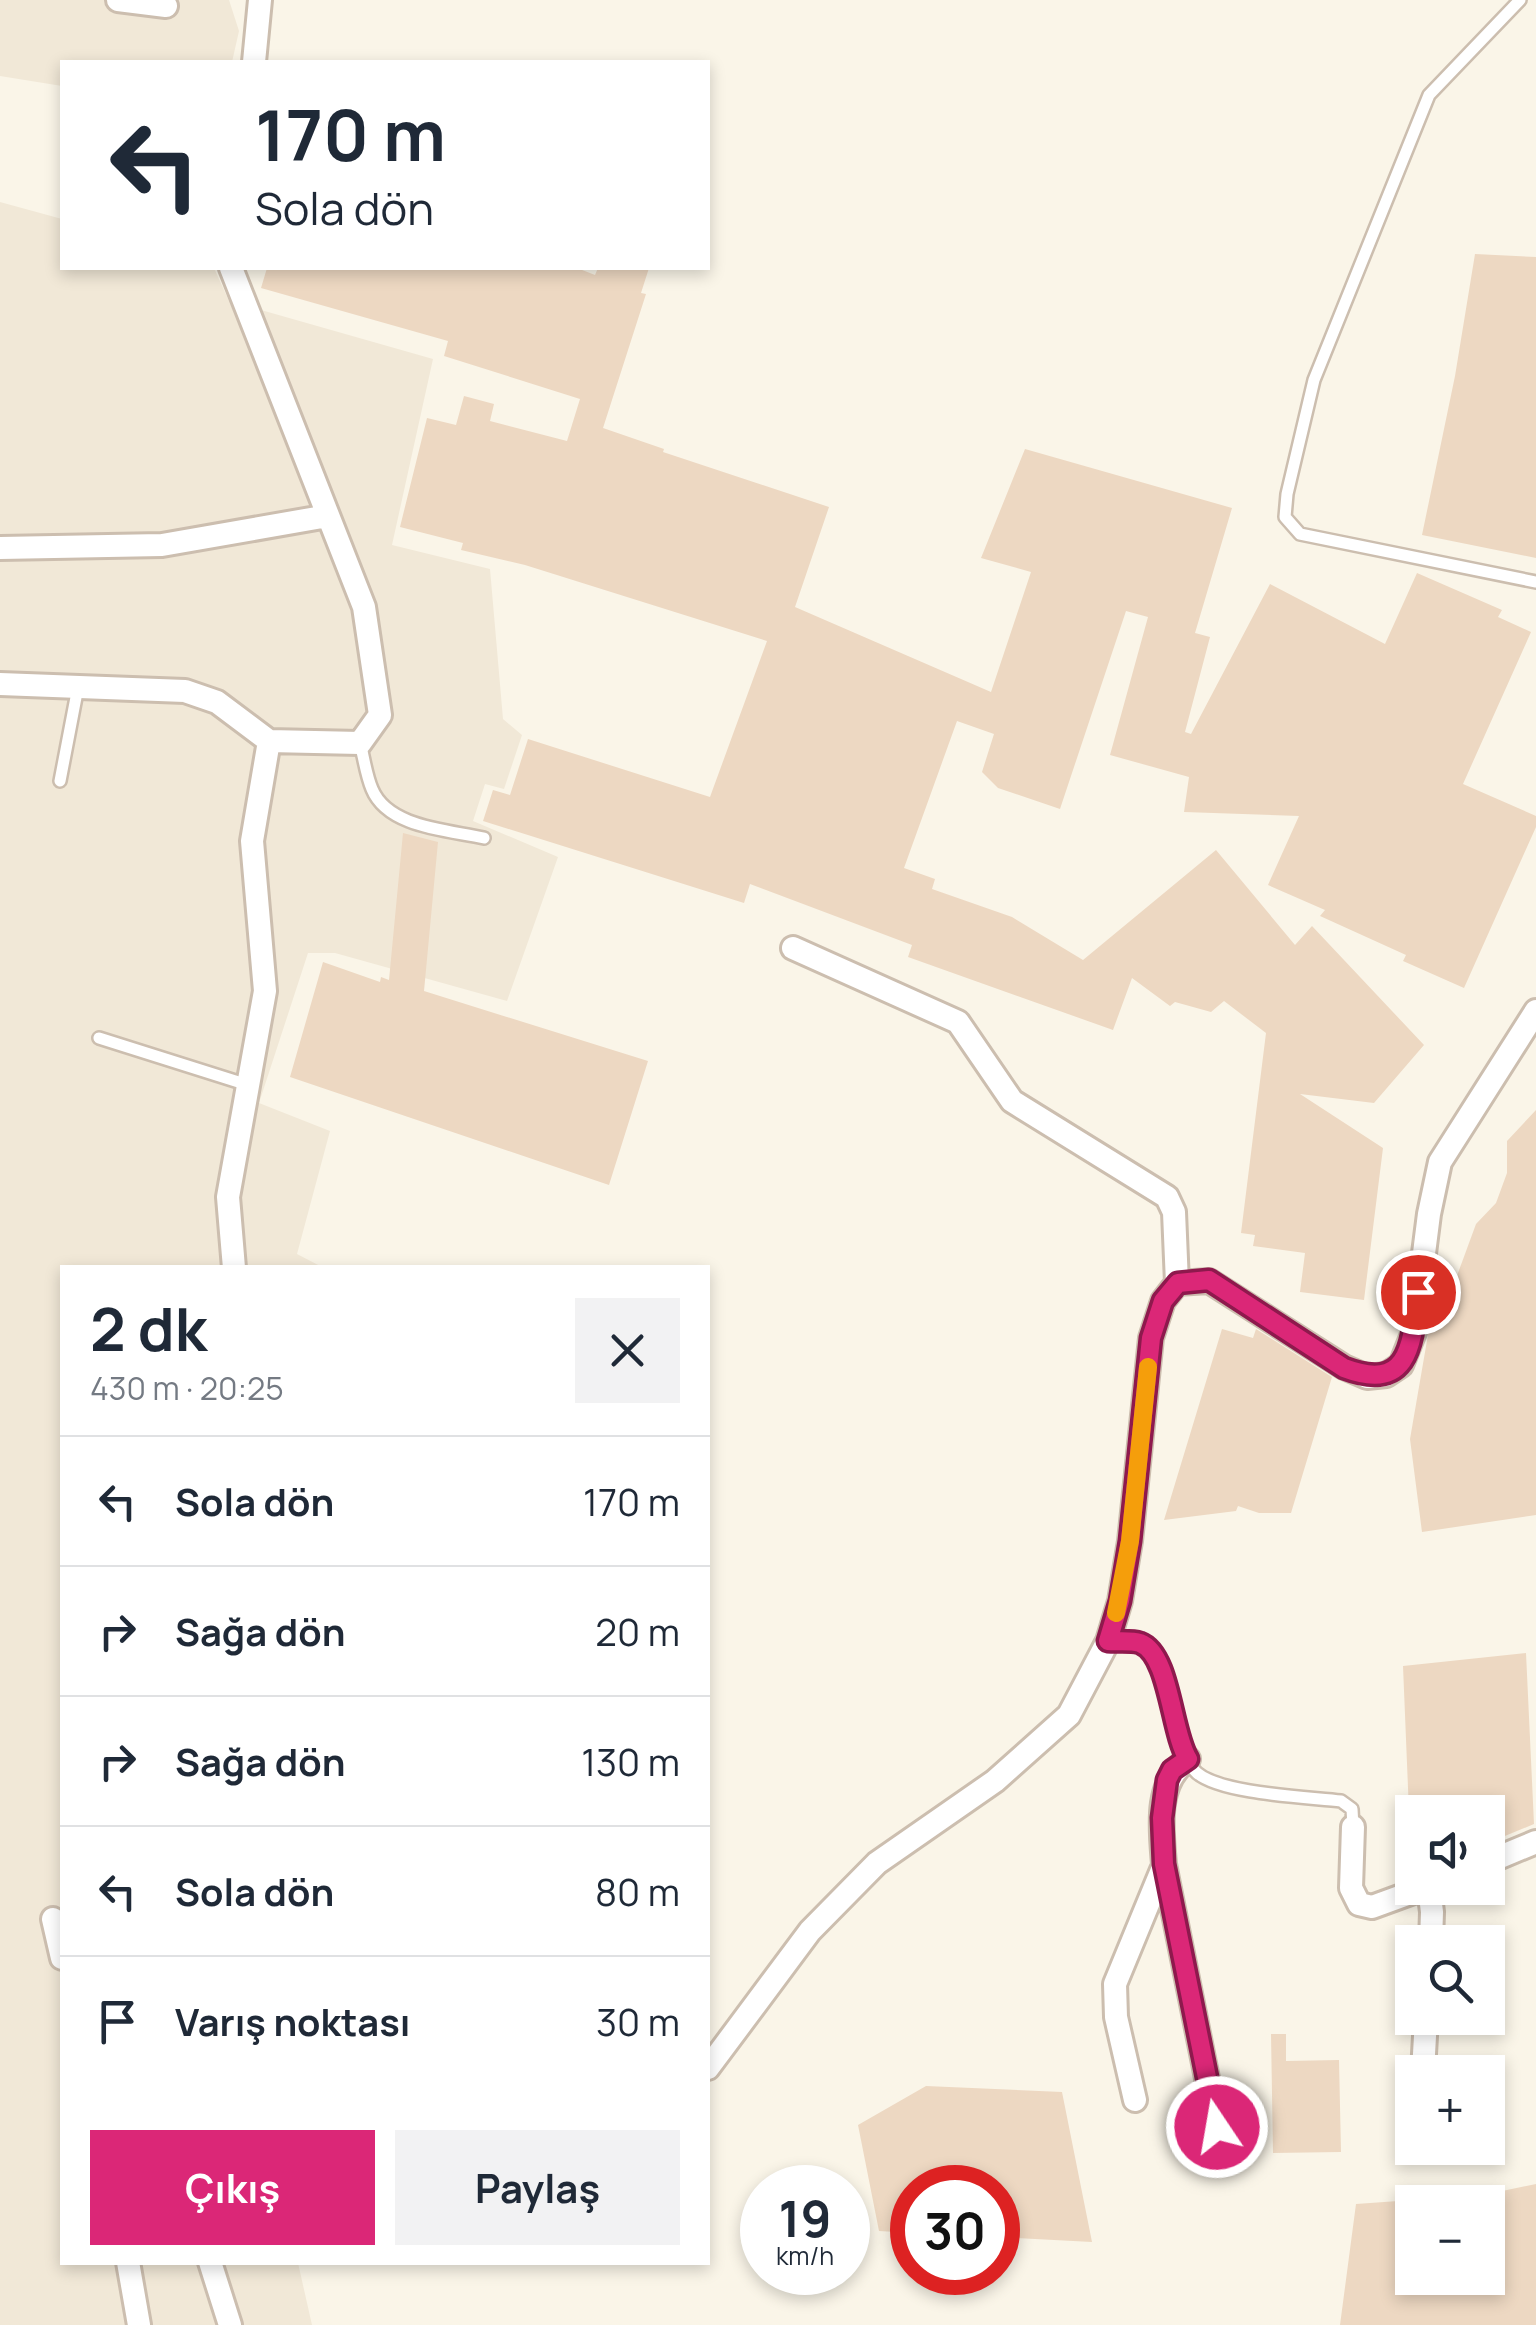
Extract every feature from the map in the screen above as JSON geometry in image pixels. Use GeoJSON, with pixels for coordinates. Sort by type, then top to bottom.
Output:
{"type":"FeatureCollection","features":[{"type":"Feature","properties":{"kind":"street"},"geometry":{"type":"LineString","coordinates":[[118,0],[166,6]]}},
{"type":"Feature","properties":{"kind":"street"},"geometry":{"type":"LineString","coordinates":[[254,60],[260,0]]}},
{"type":"Feature","properties":{"kind":"street"},"geometry":{"type":"LineString","coordinates":[[0,684],[185,690],[216,702],[269,742],[360,743],[380,715],[364,607],[233,270]]}},
{"type":"Feature","properties":{"kind":"street"},"geometry":{"type":"LineString","coordinates":[[0,548],[162,545],[328,516]]}},
{"type":"Feature","properties":{"kind":"street"},"geometry":{"type":"LineString","coordinates":[[234,1265],[228,1198],[265,991],[252,841],[269,742]]}},
{"type":"Feature","properties":{"kind":"street"},"geometry":{"type":"LineString","coordinates":[[710,2065],[810,1931],[877,1863],[994,1780],[1069,1715],[1108,1641],[1120,1601],[1151,1338],[1163,1301],[1178,1283],[1174,1212],[1166,1197],[1012,1101],[958,1022],[793,948]]}},
{"type":"Feature","properties":{"kind":"street"},"geometry":{"type":"LineString","coordinates":[[1178,1283],[1209,1280],[1344,1368],[1368,1377],[1386,1376],[1401,1364],[1414,1332],[1428,1214],[1440,1162],[1536,1010]]}},
{"type":"Feature","properties":{"kind":"street"},"geometry":{"type":"LineString","coordinates":[[1188,1759],[1172,1770],[1167,1780],[1162,1818],[1164,1864],[1224,2163]]}},
{"type":"Feature","properties":{"kind":"street"},"geometry":{"type":"LineString","coordinates":[[1353,1828],[1351,1888],[1359,1904],[1372,1908],[1395,1899]]}},
{"type":"Feature","properties":{"kind":"street"},"geometry":{"type":"LineString","coordinates":[[1505,1855],[1536,1842]]}},
{"type":"Feature","properties":{"kind":"street"},"geometry":{"type":"LineString","coordinates":[[1135,2100],[1116,2017],[1115,1984],[1164,1864]]}},
{"type":"Feature","properties":{"kind":"street"},"geometry":{"type":"LineString","coordinates":[[53,1919],[60,1949]]}},
{"type":"Feature","properties":{"kind":"street"},"geometry":{"type":"LineString","coordinates":[[129,2265],[139,2325]]}},
{"type":"Feature","properties":{"kind":"street"},"geometry":{"type":"LineString","coordinates":[[211,2265],[230,2325]]}},
{"type":"Feature","properties":{"kind":"lane"},"geometry":{"type":"LineString","coordinates":[[1520,0],[1429,95],[1314,380],[1285,516],[1300,534],[1536,582]]}},
{"type":"Feature","properties":{"kind":"lane"},"geometry":{"type":"LineString","coordinates":[[60,781],[78,687]]}},
{"type":"Feature","properties":{"kind":"lane"},"geometry":{"type":"LineString","coordinates":[[360,743],[372,789],[392,813],[409,821],[484,838]]}},
{"type":"Feature","properties":{"kind":"lane"},"geometry":{"type":"LineString","coordinates":[[99,1038],[248,1085]]}},
{"type":"Feature","properties":{"kind":"lane"},"geometry":{"type":"LineString","coordinates":[[1108,1641],[1141,1643],[1154,1654],[1180,1748],[1197,1773],[1222,1786],[1341,1801],[1352,1809],[1353,1828]]}},
{"type":"Feature","properties":{"kind":"shaded area"},"geometry":{"type":"Polygon","coordinates":[[[0,0],[229,0],[239,31],[232,60],[60,60],[60,86],[0,76],[0,0]]]}},
{"type":"Feature","properties":{"kind":"shaded area"},"geometry":{"type":"Polygon","coordinates":[[[0,202],[60,218],[60,270],[215,270],[229,301],[433,359],[392,545],[490,569],[503,719],[522,735],[504,789],[485,784],[473,821],[558,857],[507,1001],[335,953],[308,953],[259,1103],[330,1131],[297,1254],[318,1265],[60,1265],[60,2265],[298,2265],[312,2325],[0,2325],[0,202]]]}},
{"type":"Feature","properties":{"kind":"building"},"geometry":{"type":"Polygon","coordinates":[[[1475,254],[1536,257],[1536,558],[1422,535],[1475,254]]]}},
{"type":"Feature","properties":{"kind":"building"},"geometry":{"type":"Polygon","coordinates":[[[266,270],[582,270],[595,275],[597,270],[648,270],[641,293],[646,294],[603,428],[829,507],[795,607],[991,692],[1031,572],[981,558],[1025,449],[1232,508],[1195,633],[1210,637],[1185,732],[1191,734],[1270,584],[1385,644],[1417,573],[1502,610],[1498,617],[1531,632],[1463,784],[1536,816],[1536,827],[1464,988],[1403,961],[1406,955],[1320,916],[1325,910],[1268,885],[1299,816],[1184,812],[1189,777],[1110,755],[1148,617],[1126,611],[1060,809],[998,788],[982,772],[994,734],[957,721],[904,868],[935,879],[932,889],[1012,917],[1083,960],[1216,850],[1295,945],[1312,926],[1424,1045],[1374,1103],[1300,1094],[1383,1148],[1364,1300],[1300,1292],[1305,1253],[1253,1246],[1255,1235],[1241,1233],[1266,1033],[1224,1001],[1211,1012],[1175,1002],[1170,1006],[1132,978],[1113,1030],[908,957],[912,945],[750,884],[744,903],[483,821],[493,790],[510,795],[528,739],[710,797],[767,641],[525,565],[461,550],[463,543],[400,527],[427,418],[456,425],[464,396],[494,404],[490,421],[567,441],[580,399],[444,356],[448,341],[261,288],[266,270]]]}},
{"type":"Feature","properties":{"kind":"building"},"geometry":{"type":"Polygon","coordinates":[[[403,833],[438,842],[424,991],[648,1061],[609,1185],[290,1077],[323,962],[380,982],[381,977],[389,980],[403,833]]]}},
{"type":"Feature","properties":{"kind":"building"},"geometry":{"type":"Polygon","coordinates":[[[1536,1110],[1536,1515],[1422,1532],[1410,1439],[1434,1300],[1447,1303],[1476,1224],[1496,1203],[1507,1173],[1507,1141],[1536,1110]]]}},
{"type":"Feature","properties":{"kind":"building"},"geometry":{"type":"Polygon","coordinates":[[[1222,1329],[1253,1338],[1256,1329],[1332,1377],[1291,1513],[1259,1513],[1238,1506],[1236,1511],[1164,1520],[1222,1329]]]}},
{"type":"Feature","properties":{"kind":"building"},"geometry":{"type":"Polygon","coordinates":[[[1526,1653],[1534,1824],[1505,1836],[1505,1795],[1408,1795],[1403,1666],[1526,1653]]]}},
{"type":"Feature","properties":{"kind":"building"},"geometry":{"type":"Polygon","coordinates":[[[1271,2034],[1286,2034],[1286,2061],[1339,2060],[1341,2152],[1273,2153],[1271,2034]]]}},
{"type":"Feature","properties":{"kind":"building"},"geometry":{"type":"Polygon","coordinates":[[[926,2086],[1062,2092],[1092,2242],[1020,2238],[1020,2165],[890,2165],[890,2232],[879,2231],[870,2165],[866,2165],[858,2125],[926,2086]]]}},
{"type":"Feature","properties":{"kind":"building"},"geometry":{"type":"Polygon","coordinates":[[[1536,2184],[1536,2325],[1340,2325],[1356,2204],[1395,2201],[1395,2295],[1505,2295],[1505,2190],[1536,2184]]]}},
{"type":"Feature","properties":{"kind":"slow traffic"},"geometry":{"type":"LineString","coordinates":[[1116,1613],[1130,1541],[1148,1367]]}},
{"type":"Feature","properties":{"kind":"route"},"geometry":{"type":"LineString","coordinates":[[1217,2127],[1172,1914],[1162,1842],[1167,1780],[1172,1770],[1188,1759],[1180,1748],[1154,1654],[1141,1643],[1108,1641],[1120,1601],[1130,1541],[1151,1338],[1163,1301],[1178,1283],[1209,1280],[1344,1368],[1368,1377],[1386,1376],[1401,1364],[1414,1332],[1418,1292]]}}]}
